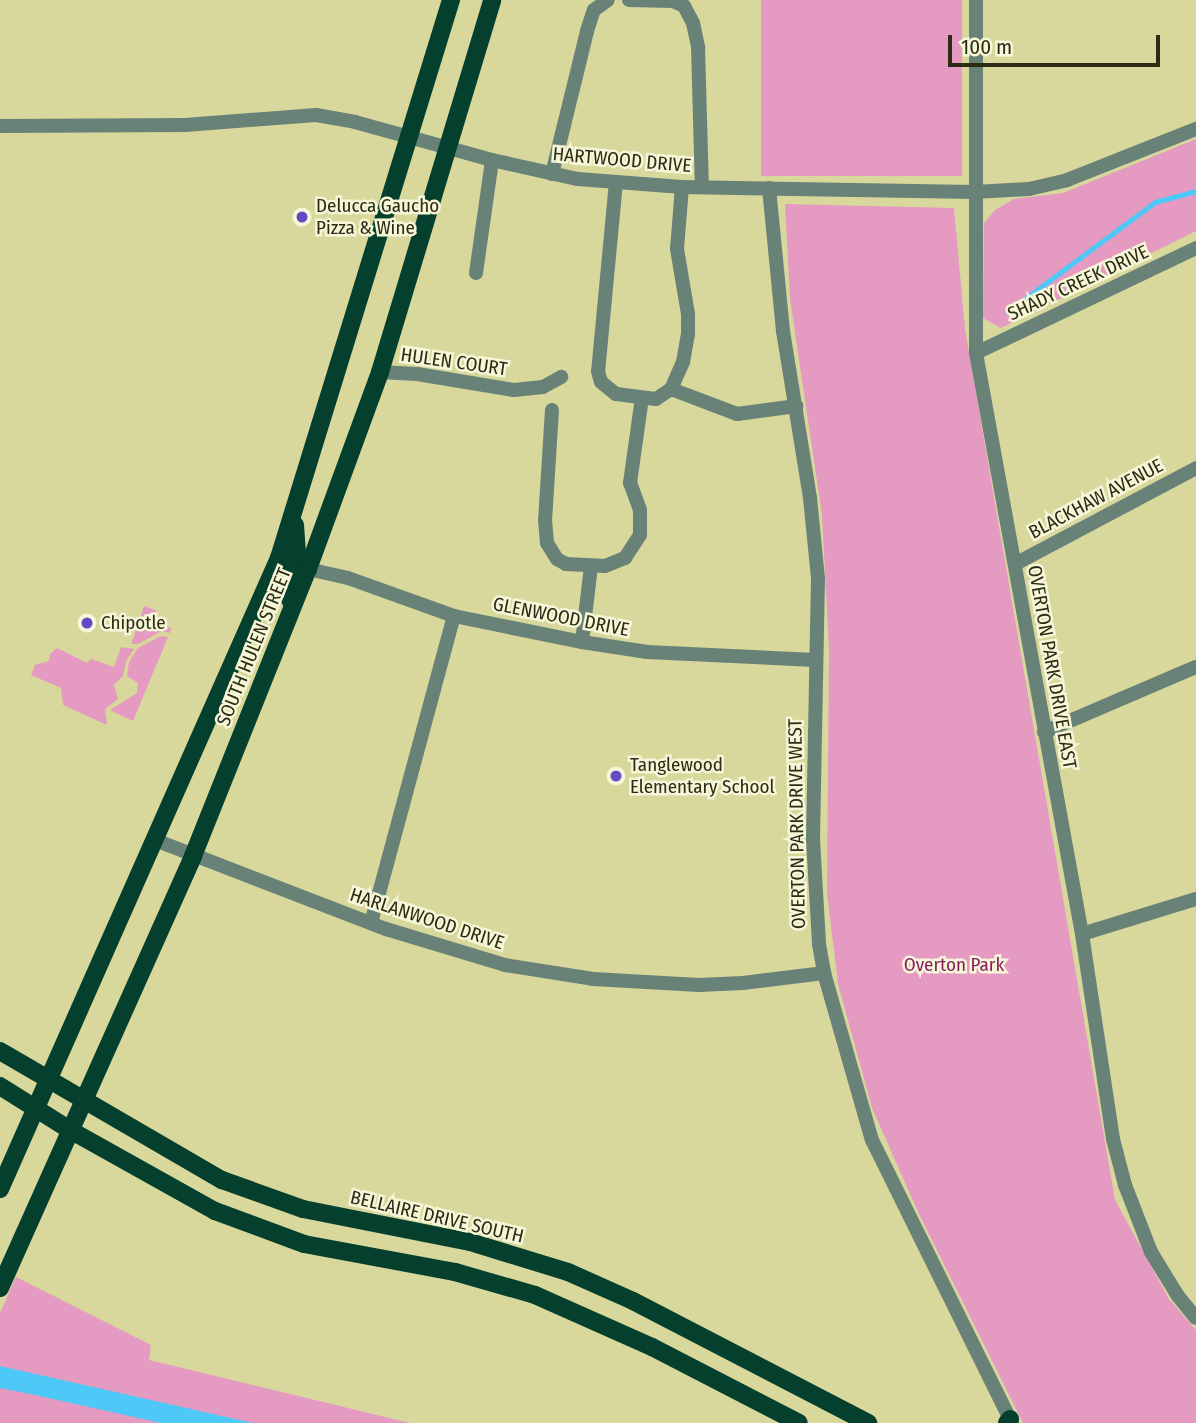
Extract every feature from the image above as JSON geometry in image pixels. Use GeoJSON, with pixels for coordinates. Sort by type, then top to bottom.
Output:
{"type":"FeatureCollection","features":[{"type":"Feature","properties":{"kind":"main road","name":"SOUTH HULEN STREET"},"geometry":{"type":"LineString","coordinates":[[0,1189],[279,558],[451,0]]}},
{"type":"Feature","properties":{"kind":"main road","name":"SOUTH HULEN STREET"},"geometry":{"type":"LineString","coordinates":[[0,1288],[193,856],[308,569],[380,372],[492,0]]}},
{"type":"Feature","properties":{"kind":"main road"},"geometry":{"type":"LineString","coordinates":[[296,505],[297,555],[308,569]]}},
{"type":"Feature","properties":{"kind":"main road"},"geometry":{"type":"LineString","coordinates":[[279,558],[288,564],[291,573],[289,614]]}},
{"type":"Feature","properties":{"kind":"main road","name":"BELLAIRE DRIVE SOUTH"},"geometry":{"type":"LineString","coordinates":[[0,1051],[222,1180],[283,1203],[503,1251],[598,1284],[868,1423]]}},
{"type":"Feature","properties":{"kind":"main road"},"geometry":{"type":"LineString","coordinates":[[0,1086],[70,1130],[184,1195],[272,1233],[334,1250],[495,1282],[598,1321],[793,1420],[804,1391]]}},
{"type":"Feature","properties":{"kind":"main road"},"geometry":{"type":"LineString","coordinates":[[272,1233],[283,1203]]}},
{"type":"Feature","properties":{"kind":"main road"},"geometry":{"type":"LineString","coordinates":[[495,1282],[503,1251]]}},
{"type":"Feature","properties":{"kind":"street"},"geometry":{"type":"LineString","coordinates":[[552,174],[587,31],[594,10],[608,0]]}},
{"type":"Feature","properties":{"kind":"street"},"geometry":{"type":"LineString","coordinates":[[629,0],[673,1],[684,6],[693,23],[698,47],[702,186]]}},
{"type":"Feature","properties":{"kind":"street","name":"OVERTON PARK DRIVE EAST"},"geometry":{"type":"LineString","coordinates":[[976,0],[976,353],[1082,934],[1113,1139],[1125,1185],[1151,1252],[1178,1296],[1196,1318]]}},
{"type":"Feature","properties":{"kind":"street","name":"HARTWOOD DRIVE"},"geometry":{"type":"LineString","coordinates":[[0,126],[197,124],[316,115],[411,135],[492,160],[552,174],[616,182],[682,187],[975,192],[1029,189],[1067,180],[1196,128]]}},
{"type":"Feature","properties":{"kind":"street"},"geometry":{"type":"LineString","coordinates":[[476,273],[492,160]]}},
{"type":"Feature","properties":{"kind":"street"},"geometry":{"type":"LineString","coordinates":[[616,182],[598,361],[601,382],[616,394],[656,400],[671,389],[678,375],[688,335],[688,314],[677,248],[682,187]]}},
{"type":"Feature","properties":{"kind":"street","name":"OVERTON PARK DRIVE WEST"},"geometry":{"type":"LineString","coordinates":[[769,188],[783,331],[796,406],[818,578],[813,839],[818,944],[872,1140],[1010,1422]]}},
{"type":"Feature","properties":{"kind":"street","name":"SHADY CREEK DRIVE"},"geometry":{"type":"LineString","coordinates":[[976,353],[1196,248]]}},
{"type":"Feature","properties":{"kind":"street","name":"HULEN COURT"},"geometry":{"type":"LineString","coordinates":[[380,372],[417,374],[514,390],[543,387],[561,377]]}},
{"type":"Feature","properties":{"kind":"street"},"geometry":{"type":"LineString","coordinates":[[671,389],[737,414],[796,406]]}},
{"type":"Feature","properties":{"kind":"street"},"geometry":{"type":"LineString","coordinates":[[552,410],[545,532],[557,559],[591,566],[615,564],[634,547],[640,535],[640,510],[630,483],[642,398]]}},
{"type":"Feature","properties":{"kind":"street","name":"BLACKHAW AVENUE"},"geometry":{"type":"LineString","coordinates":[[1015,564],[1196,468]]}},
{"type":"Feature","properties":{"kind":"street"},"geometry":{"type":"LineString","coordinates":[[582,642],[591,566]]}},
{"type":"Feature","properties":{"kind":"street","name":"GLENWOOD DRIVE"},"geometry":{"type":"LineString","coordinates":[[308,569],[348,578],[454,616],[582,642],[647,652],[815,660]]}},
{"type":"Feature","properties":{"kind":"street"},"geometry":{"type":"LineString","coordinates":[[371,923],[454,616]]}},
{"type":"Feature","properties":{"kind":"street"},"geometry":{"type":"LineString","coordinates":[[1044,732],[1196,667]]}},
{"type":"Feature","properties":{"kind":"street","name":"HARLANWOOD DRIVE"},"geometry":{"type":"LineString","coordinates":[[155,840],[426,943],[505,965],[593,979],[699,985],[743,983],[824,973]]}},
{"type":"Feature","properties":{"kind":"street"},"geometry":{"type":"LineString","coordinates":[[1082,934],[1196,899]]}},
{"type":"Feature","properties":{"kind":"green space"},"geometry":{"type":"Polygon","coordinates":[[[761,0],[962,0],[962,176],[761,176],[761,0]]]}},
{"type":"Feature","properties":{"kind":"green space"},"geometry":{"type":"Polygon","coordinates":[[[1196,139],[1196,231],[1001,328],[983,318],[984,223],[995,210],[1014,199],[1063,193],[1196,139]]]}},
{"type":"Feature","properties":{"kind":"green space","name":"Overton Park"},"geometry":{"type":"Polygon","coordinates":[[[785,204],[954,208],[965,329],[1115,1200],[1169,1299],[1196,1330],[1196,1423],[1023,1423],[918,1212],[872,1108],[838,984],[827,893],[829,649],[822,515],[790,299],[785,204]]]}},
{"type":"Feature","properties":{"kind":"green space"},"geometry":{"type":"Polygon","coordinates":[[[144,606],[157,611],[154,621],[171,628],[170,633],[162,631],[138,644],[131,644],[140,619],[145,618],[141,615],[144,606]]]}},
{"type":"Feature","properties":{"kind":"green space"},"geometry":{"type":"Polygon","coordinates":[[[161,636],[168,637],[133,721],[110,710],[137,693],[138,683],[127,676],[129,662],[138,648],[161,636]]]}},
{"type":"Feature","properties":{"kind":"green space"},"geometry":{"type":"Polygon","coordinates":[[[121,647],[134,649],[126,661],[123,676],[114,685],[118,699],[105,709],[107,725],[63,705],[61,688],[31,675],[35,665],[49,661],[50,654],[57,648],[87,663],[91,659],[114,667],[121,647]]]}},
{"type":"Feature","properties":{"kind":"green space"},"geometry":{"type":"Polygon","coordinates":[[[16,1277],[151,1345],[149,1360],[410,1423],[0,1423],[0,1313],[16,1277]]]}},
{"type":"Feature","properties":{"kind":"water"},"geometry":{"type":"Polygon","coordinates":[[[0,1366],[253,1423],[161,1423],[0,1388],[0,1366]]]}},
{"type":"Feature","properties":{"kind":"waterway"},"geometry":{"type":"LineString","coordinates":[[1007,312],[1155,202],[1196,191]]}},
{"type":"Feature","properties":{"kind":"place","name":"Delucca Gaucho Pizza & Wine"},"geometry":{"type":"Point","coordinates":[302,217]}},
{"type":"Feature","properties":{"kind":"place","name":"Chipotle"},"geometry":{"type":"Point","coordinates":[87,623]}},
{"type":"Feature","properties":{"kind":"place","name":"Tanglewood Elementary School"},"geometry":{"type":"Point","coordinates":[616,776]}}]}
